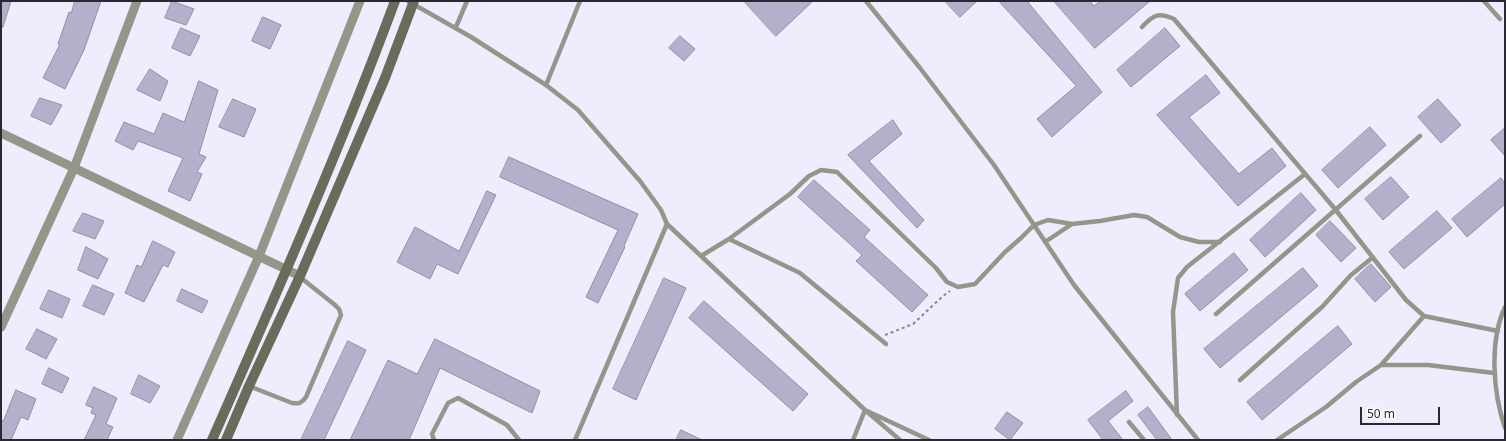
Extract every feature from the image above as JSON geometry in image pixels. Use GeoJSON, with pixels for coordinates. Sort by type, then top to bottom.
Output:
{"type":"FeatureCollection","features":[{"type":"Feature","properties":{"kind":"main road"},"geometry":{"type":"LineString","coordinates":[[212,440],[286,270],[367,77],[395,1]]}},
{"type":"Feature","properties":{"kind":"main road"},"geometry":{"type":"LineString","coordinates":[[226,440],[249,386],[300,276],[385,78],[412,2]]}},
{"type":"Feature","properties":{"kind":"street"},"geometry":{"type":"LineString","coordinates":[[1,327],[74,168],[137,1]]}},
{"type":"Feature","properties":{"kind":"street"},"geometry":{"type":"LineString","coordinates":[[177,440],[259,256],[360,1]]}},
{"type":"Feature","properties":{"kind":"street"},"geometry":{"type":"LineString","coordinates":[[1,133],[300,276]]}},
{"type":"Feature","properties":{"kind":"lane"},"geometry":{"type":"LineString","coordinates":[[456,27],[466,1]]}},
{"type":"Feature","properties":{"kind":"lane"},"geometry":{"type":"LineString","coordinates":[[546,85],[580,1]]}},
{"type":"Feature","properties":{"kind":"lane"},"geometry":{"type":"LineString","coordinates":[[866,1],[920,68],[994,165],[1074,285],[1198,440]]}},
{"type":"Feature","properties":{"kind":"lane"},"geometry":{"type":"LineString","coordinates":[[1484,1],[1500,19]]}},
{"type":"Feature","properties":{"kind":"lane"},"geometry":{"type":"LineString","coordinates":[[412,2],[456,27],[546,85],[578,110],[640,181],[661,210],[667,224],[865,410],[900,440]]}},
{"type":"Feature","properties":{"kind":"lane"},"geometry":{"type":"LineString","coordinates":[[1142,27],[1150,19],[1157,15],[1166,15],[1174,19],[1335,210],[1406,300],[1424,316],[1498,331]]}},
{"type":"Feature","properties":{"kind":"lane"},"geometry":{"type":"LineString","coordinates":[[1216,314],[1420,136]]}},
{"type":"Feature","properties":{"kind":"lane"},"geometry":{"type":"LineString","coordinates":[[701,256],[729,238],[790,194],[809,176],[821,170],[837,172],[936,268],[947,282],[958,287],[975,284],[1005,252],[1034,225],[1048,220],[1072,224],[1128,216],[1140,216],[1147,217],[1180,237],[1200,242],[1220,242]]}},
{"type":"Feature","properties":{"kind":"lane"},"geometry":{"type":"LineString","coordinates":[[1177,415],[1173,312],[1178,278],[1187,267],[1305,174]]}},
{"type":"Feature","properties":{"kind":"lane"},"geometry":{"type":"LineString","coordinates":[[575,440],[667,224]]}},
{"type":"Feature","properties":{"kind":"lane"},"geometry":{"type":"LineString","coordinates":[[1045,242],[1072,224]]}},
{"type":"Feature","properties":{"kind":"lane"},"geometry":{"type":"LineString","coordinates":[[729,238],[800,273],[886,344]]}},
{"type":"Feature","properties":{"kind":"lane"},"geometry":{"type":"LineString","coordinates":[[1240,380],[1322,307],[1351,274],[1372,258]]}},
{"type":"Feature","properties":{"kind":"lane"},"geometry":{"type":"LineString","coordinates":[[249,386],[292,403],[298,404],[306,397],[341,315],[339,309],[300,276]]}},
{"type":"Feature","properties":{"kind":"lane"},"geometry":{"type":"LineString","coordinates":[[1505,307],[1498,331],[1494,373],[1499,410],[1505,428]]}},
{"type":"Feature","properties":{"kind":"lane"},"geometry":{"type":"LineString","coordinates":[[1277,440],[1326,407],[1356,382],[1381,365],[1424,316]]}},
{"type":"Feature","properties":{"kind":"lane"},"geometry":{"type":"LineString","coordinates":[[1381,365],[1428,365],[1494,373]]}},
{"type":"Feature","properties":{"kind":"lane"},"geometry":{"type":"LineString","coordinates":[[434,440],[432,434],[448,403],[458,398],[507,425],[519,440]]}},
{"type":"Feature","properties":{"kind":"lane"},"geometry":{"type":"LineString","coordinates":[[853,440],[865,410]]}},
{"type":"Feature","properties":{"kind":"lane"},"geometry":{"type":"LineString","coordinates":[[865,410],[929,440]]}},
{"type":"Feature","properties":{"kind":"lane"},"geometry":{"type":"LineString","coordinates":[[1129,422],[1144,440]]}},
{"type":"Feature","properties":{"kind":"path"},"geometry":{"type":"LineString","coordinates":[[878,337],[895,332],[913,324],[943,296],[958,287]]}},
{"type":"Feature","properties":{"kind":"building"},"geometry":{"type":"Polygon","coordinates":[[[1,1],[11,1],[3,27],[1,27],[1,1]]]}},
{"type":"Feature","properties":{"kind":"building"},"geometry":{"type":"Polygon","coordinates":[[[75,1],[101,1],[84,50],[65,89],[43,78],[60,44],[58,44],[69,12],[71,13],[75,1]]]}},
{"type":"Feature","properties":{"kind":"building"},"geometry":{"type":"Polygon","coordinates":[[[172,1],[194,9],[186,25],[165,18],[172,1]]]}},
{"type":"Feature","properties":{"kind":"building"},"geometry":{"type":"Polygon","coordinates":[[[744,1],[813,1],[776,36],[744,1]]]}},
{"type":"Feature","properties":{"kind":"building"},"geometry":{"type":"Polygon","coordinates":[[[945,1],[977,1],[960,17],[945,1]]]}},
{"type":"Feature","properties":{"kind":"building"},"geometry":{"type":"Polygon","coordinates":[[[999,1],[1027,1],[1102,92],[1052,137],[1037,119],[1076,86],[999,1]]]}},
{"type":"Feature","properties":{"kind":"building"},"geometry":{"type":"Polygon","coordinates":[[[1054,1],[1090,1],[1094,6],[1100,1],[1150,1],[1095,48],[1054,1]]]}},
{"type":"Feature","properties":{"kind":"building"},"geometry":{"type":"Polygon","coordinates":[[[263,17],[281,25],[270,49],[252,41],[263,17]]]}},
{"type":"Feature","properties":{"kind":"building"},"geometry":{"type":"Polygon","coordinates":[[[181,28],[200,36],[190,56],[172,48],[181,28]]]}},
{"type":"Feature","properties":{"kind":"building"},"geometry":{"type":"Polygon","coordinates":[[[1165,28],[1180,46],[1131,87],[1117,70],[1165,28]]]}},
{"type":"Feature","properties":{"kind":"building"},"geometry":{"type":"Polygon","coordinates":[[[680,36],[695,49],[684,61],[669,48],[680,36]]]}},
{"type":"Feature","properties":{"kind":"building"},"geometry":{"type":"Polygon","coordinates":[[[150,69],[168,81],[160,101],[137,90],[150,69]]]}},
{"type":"Feature","properties":{"kind":"building"},"geometry":{"type":"Polygon","coordinates":[[[1206,75],[1220,93],[1189,117],[1239,174],[1272,148],[1286,166],[1238,206],[1157,115],[1206,75]]]}},
{"type":"Feature","properties":{"kind":"building"},"geometry":{"type":"Polygon","coordinates":[[[199,81],[218,90],[199,154],[206,157],[197,172],[202,174],[190,201],[168,191],[183,158],[138,141],[133,150],[115,141],[124,122],[154,134],[163,113],[184,122],[199,81]]]}},
{"type":"Feature","properties":{"kind":"building"},"geometry":{"type":"Polygon","coordinates":[[[40,98],[62,105],[51,125],[31,116],[40,98]]]}},
{"type":"Feature","properties":{"kind":"building"},"geometry":{"type":"Polygon","coordinates":[[[233,99],[256,109],[244,137],[219,127],[233,99]]]}},
{"type":"Feature","properties":{"kind":"building"},"geometry":{"type":"Polygon","coordinates":[[[1438,99],[1461,125],[1441,143],[1418,117],[1438,99]]]}},
{"type":"Feature","properties":{"kind":"building"},"geometry":{"type":"Polygon","coordinates":[[[893,120],[902,134],[869,161],[924,220],[917,228],[848,155],[893,120]]]}},
{"type":"Feature","properties":{"kind":"building"},"geometry":{"type":"Polygon","coordinates":[[[1370,127],[1386,145],[1338,188],[1322,170],[1370,127]]]}},
{"type":"Feature","properties":{"kind":"building"},"geometry":{"type":"Polygon","coordinates":[[[1505,128],[1505,156],[1491,140],[1505,128]]]}},
{"type":"Feature","properties":{"kind":"building"},"geometry":{"type":"Polygon","coordinates":[[[509,157],[638,214],[624,246],[625,247],[598,303],[586,297],[618,230],[500,177],[509,157]]]}},
{"type":"Feature","properties":{"kind":"building"},"geometry":{"type":"Polygon","coordinates":[[[1391,177],[1409,197],[1383,220],[1365,199],[1391,177]]]}},
{"type":"Feature","properties":{"kind":"building"},"geometry":{"type":"Polygon","coordinates":[[[1501,178],[1505,184],[1505,204],[1467,237],[1452,219],[1501,178]]]}},
{"type":"Feature","properties":{"kind":"building"},"geometry":{"type":"Polygon","coordinates":[[[814,180],[870,230],[864,237],[928,295],[912,312],[856,261],[862,255],[798,197],[814,180]]]}},
{"type":"Feature","properties":{"kind":"building"},"geometry":{"type":"Polygon","coordinates":[[[487,191],[496,195],[458,274],[437,264],[430,279],[397,262],[415,227],[459,251],[487,191]]]}},
{"type":"Feature","properties":{"kind":"building"},"geometry":{"type":"Polygon","coordinates":[[[1301,193],[1316,210],[1265,257],[1250,240],[1301,193]]]}},
{"type":"Feature","properties":{"kind":"building"},"geometry":{"type":"Polygon","coordinates":[[[1437,211],[1452,228],[1404,269],[1389,252],[1437,211]]]}},
{"type":"Feature","properties":{"kind":"building"},"geometry":{"type":"Polygon","coordinates":[[[83,213],[104,221],[95,239],[73,231],[83,213]]]}},
{"type":"Feature","properties":{"kind":"building"},"geometry":{"type":"Polygon","coordinates":[[[1330,221],[1356,248],[1341,262],[1316,235],[1330,221]]]}},
{"type":"Feature","properties":{"kind":"building"},"geometry":{"type":"Polygon","coordinates":[[[153,241],[175,252],[168,267],[163,265],[144,302],[125,293],[137,265],[141,267],[153,241]]]}},
{"type":"Feature","properties":{"kind":"building"},"geometry":{"type":"Polygon","coordinates":[[[86,247],[108,259],[98,279],[78,270],[86,247]]]}},
{"type":"Feature","properties":{"kind":"building"},"geometry":{"type":"Polygon","coordinates":[[[1234,253],[1248,270],[1200,311],[1185,294],[1234,253]]]}},
{"type":"Feature","properties":{"kind":"building"},"geometry":{"type":"Polygon","coordinates":[[[1371,264],[1391,287],[1375,302],[1355,279],[1371,264]]]}},
{"type":"Feature","properties":{"kind":"building"},"geometry":{"type":"Polygon","coordinates":[[[1303,268],[1318,286],[1220,368],[1204,349],[1303,268]]]}},
{"type":"Feature","properties":{"kind":"building"},"geometry":{"type":"Polygon","coordinates":[[[664,278],[686,288],[636,400],[613,389],[664,278]]]}},
{"type":"Feature","properties":{"kind":"building"},"geometry":{"type":"Polygon","coordinates":[[[93,285],[114,294],[104,315],[83,306],[93,285]]]}},
{"type":"Feature","properties":{"kind":"building"},"geometry":{"type":"Polygon","coordinates":[[[182,289],[208,301],[202,313],[177,301],[182,289]]]}},
{"type":"Feature","properties":{"kind":"building"},"geometry":{"type":"Polygon","coordinates":[[[49,290],[70,299],[62,318],[40,309],[49,290]]]}},
{"type":"Feature","properties":{"kind":"building"},"geometry":{"type":"Polygon","coordinates":[[[704,301],[808,394],[793,411],[689,318],[704,301]]]}},
{"type":"Feature","properties":{"kind":"building"},"geometry":{"type":"Polygon","coordinates":[[[1338,326],[1352,344],[1262,420],[1247,402],[1338,326]]]}},
{"type":"Feature","properties":{"kind":"building"},"geometry":{"type":"Polygon","coordinates":[[[37,329],[57,339],[46,359],[26,349],[37,329]]]}},
{"type":"Feature","properties":{"kind":"building"},"geometry":{"type":"Polygon","coordinates":[[[435,339],[540,391],[532,413],[440,368],[409,440],[350,440],[388,360],[417,374],[435,339]]]}},
{"type":"Feature","properties":{"kind":"building"},"geometry":{"type":"Polygon","coordinates":[[[348,341],[366,350],[324,440],[301,440],[348,341]]]}},
{"type":"Feature","properties":{"kind":"building"},"geometry":{"type":"Polygon","coordinates":[[[49,368],[69,378],[62,393],[42,384],[49,368]]]}},
{"type":"Feature","properties":{"kind":"building"},"geometry":{"type":"Polygon","coordinates":[[[139,375],[160,386],[150,403],[131,394],[139,375]]]}},
{"type":"Feature","properties":{"kind":"building"},"geometry":{"type":"Polygon","coordinates":[[[94,387],[117,398],[106,424],[113,427],[107,440],[84,440],[96,415],[91,413],[93,408],[86,405],[94,387]]]}},
{"type":"Feature","properties":{"kind":"building"},"geometry":{"type":"Polygon","coordinates":[[[16,390],[36,399],[28,420],[21,417],[11,440],[1,440],[1,420],[3,421],[16,390]]]}},
{"type":"Feature","properties":{"kind":"building"},"geometry":{"type":"Polygon","coordinates":[[[1126,391],[1133,401],[1108,421],[1123,440],[1103,440],[1088,420],[1126,391]]]}},
{"type":"Feature","properties":{"kind":"building"},"geometry":{"type":"Polygon","coordinates":[[[1148,407],[1172,440],[1157,440],[1138,415],[1148,407]]]}},
{"type":"Feature","properties":{"kind":"building"},"geometry":{"type":"Polygon","coordinates":[[[1007,412],[1023,423],[1010,440],[995,429],[1007,412]]]}},
{"type":"Feature","properties":{"kind":"building"},"geometry":{"type":"Polygon","coordinates":[[[681,430],[702,440],[676,440],[681,430]]]}}]}
